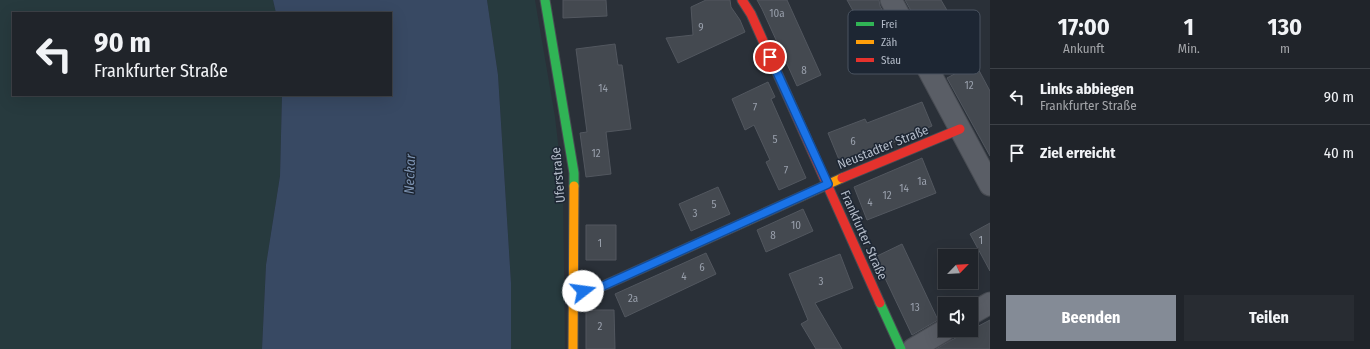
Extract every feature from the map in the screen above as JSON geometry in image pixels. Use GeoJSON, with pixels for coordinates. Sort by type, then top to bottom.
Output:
{"type":"FeatureCollection","features":[{"type":"Feature","properties":{"kind":"street","name":"Uferstraße"},"geometry":{"type":"LineString","coordinates":[[545,0],[574,173],[573,349]]}},
{"type":"Feature","properties":{"kind":"street","name":"Frankfurter Straße"},"geometry":{"type":"LineString","coordinates":[[742,0],[754,21],[893,332],[902,349]]}},
{"type":"Feature","properties":{"kind":"street"},"geometry":{"type":"LineString","coordinates":[[891,0],[896,10]]}},
{"type":"Feature","properties":{"kind":"street"},"geometry":{"type":"LineString","coordinates":[[931,74],[990,185]]}},
{"type":"Feature","properties":{"kind":"street","name":"Neustadter Straße"},"geometry":{"type":"LineString","coordinates":[[574,292],[592,291],[828,184],[960,129]]}},
{"type":"Feature","properties":{"kind":"street"},"geometry":{"type":"LineString","coordinates":[[978,310],[990,303]]}},
{"type":"Feature","properties":{"kind":"street"},"geometry":{"type":"LineString","coordinates":[[913,349],[938,334]]}},
{"type":"Feature","properties":{"kind":"green space"},"geometry":{"type":"Polygon","coordinates":[[[0,0],[273,0],[276,12],[12,12],[12,96],[282,96],[280,176],[266,265],[262,349],[0,349],[0,0]]]}},
{"type":"Feature","properties":{"kind":"green space"},"geometry":{"type":"Polygon","coordinates":[[[487,0],[535,0],[555,117],[563,186],[565,349],[511,349],[511,283],[498,75],[487,0]]]}},
{"type":"Feature","properties":{"kind":"water","name":"Neckar"},"geometry":{"type":"Polygon","coordinates":[[[273,0],[487,0],[498,75],[511,283],[511,349],[262,349],[266,265],[280,176],[282,96],[392,96],[392,12],[276,12],[273,0]]]}},
{"type":"Feature","properties":{"kind":"building"},"geometry":{"type":"Polygon","coordinates":[[[563,0],[606,0],[607,16],[563,18],[563,0]]]}},
{"type":"Feature","properties":{"kind":"building"},"geometry":{"type":"Polygon","coordinates":[[[706,0],[730,0],[731,7],[740,20],[745,32],[678,63],[666,38],[693,35],[691,7],[706,0]]]}},
{"type":"Feature","properties":{"kind":"building"},"geometry":{"type":"Polygon","coordinates":[[[757,0],[787,0],[821,75],[797,86],[757,0]]]}},
{"type":"Feature","properties":{"kind":"building"},"geometry":{"type":"Polygon","coordinates":[[[847,0],[879,0],[882,10],[853,10],[847,0]]]}},
{"type":"Feature","properties":{"kind":"building"},"geometry":{"type":"Polygon","coordinates":[[[905,0],[941,0],[947,10],[911,10],[905,0]]]}},
{"type":"Feature","properties":{"kind":"building"},"geometry":{"type":"Polygon","coordinates":[[[615,44],[618,65],[622,65],[631,129],[606,132],[611,174],[586,177],[580,133],[587,132],[576,49],[615,44]]]}},
{"type":"Feature","properties":{"kind":"building"},"geometry":{"type":"Polygon","coordinates":[[[980,72],[990,91],[990,156],[947,78],[954,74],[980,74],[980,72]]]}},
{"type":"Feature","properties":{"kind":"building"},"geometry":{"type":"Polygon","coordinates":[[[768,82],[775,97],[771,99],[806,178],[779,190],[766,162],[770,160],[754,125],[745,130],[732,99],[768,82]]]}},
{"type":"Feature","properties":{"kind":"building"},"geometry":{"type":"Polygon","coordinates":[[[922,102],[932,126],[845,163],[844,161],[840,162],[828,133],[865,119],[867,123],[922,102]]]}},
{"type":"Feature","properties":{"kind":"building"},"geometry":{"type":"Polygon","coordinates":[[[922,158],[936,193],[867,220],[854,187],[922,158]]]}},
{"type":"Feature","properties":{"kind":"building"},"geometry":{"type":"Polygon","coordinates":[[[718,187],[730,214],[691,231],[679,204],[718,187]]]}},
{"type":"Feature","properties":{"kind":"building"},"geometry":{"type":"Polygon","coordinates":[[[803,209],[813,231],[766,252],[757,230],[803,209]]]}},
{"type":"Feature","properties":{"kind":"building"},"geometry":{"type":"Polygon","coordinates":[[[990,223],[990,271],[970,234],[990,223]]]}},
{"type":"Feature","properties":{"kind":"building"},"geometry":{"type":"Polygon","coordinates":[[[586,225],[616,225],[616,260],[586,260],[586,225]]]}},
{"type":"Feature","properties":{"kind":"building"},"geometry":{"type":"Polygon","coordinates":[[[902,244],[938,320],[912,335],[875,257],[902,244]]]}},
{"type":"Feature","properties":{"kind":"building"},"geometry":{"type":"Polygon","coordinates":[[[706,253],[716,274],[625,317],[615,294],[706,253]]]}},
{"type":"Feature","properties":{"kind":"building"},"geometry":{"type":"Polygon","coordinates":[[[840,254],[853,288],[815,303],[842,349],[816,349],[801,324],[808,320],[789,274],[840,254]]]}},
{"type":"Feature","properties":{"kind":"building"},"geometry":{"type":"Polygon","coordinates":[[[586,310],[614,310],[615,349],[586,349],[586,310]]]}},
{"type":"Feature","properties":{"kind":"building"},"geometry":{"type":"Polygon","coordinates":[[[990,320],[990,349],[936,349],[958,337],[978,337],[978,326],[990,320]]]}},
{"type":"Feature","properties":{"kind":"traffic: fast"},"geometry":{"type":"LineString","coordinates":[[545,0],[574,173],[574,186]]}},
{"type":"Feature","properties":{"kind":"traffic: fast"},"geometry":{"type":"LineString","coordinates":[[880,303],[901,349]]}},
{"type":"Feature","properties":{"kind":"traffic: slow"},"geometry":{"type":"LineString","coordinates":[[574,292],[592,291],[842,178]]}},
{"type":"Feature","properties":{"kind":"traffic: slow"},"geometry":{"type":"LineString","coordinates":[[573,349],[574,186]]}},
{"type":"Feature","properties":{"kind":"traffic: jam"},"geometry":{"type":"LineString","coordinates":[[742,0],[751,14],[880,303]]}},
{"type":"Feature","properties":{"kind":"traffic: jam"},"geometry":{"type":"LineString","coordinates":[[842,178],[960,129]]}},
{"type":"Feature","properties":{"kind":"route"},"geometry":{"type":"LineString","coordinates":[[583,291],[592,291],[828,184],[770,57]]}}]}
